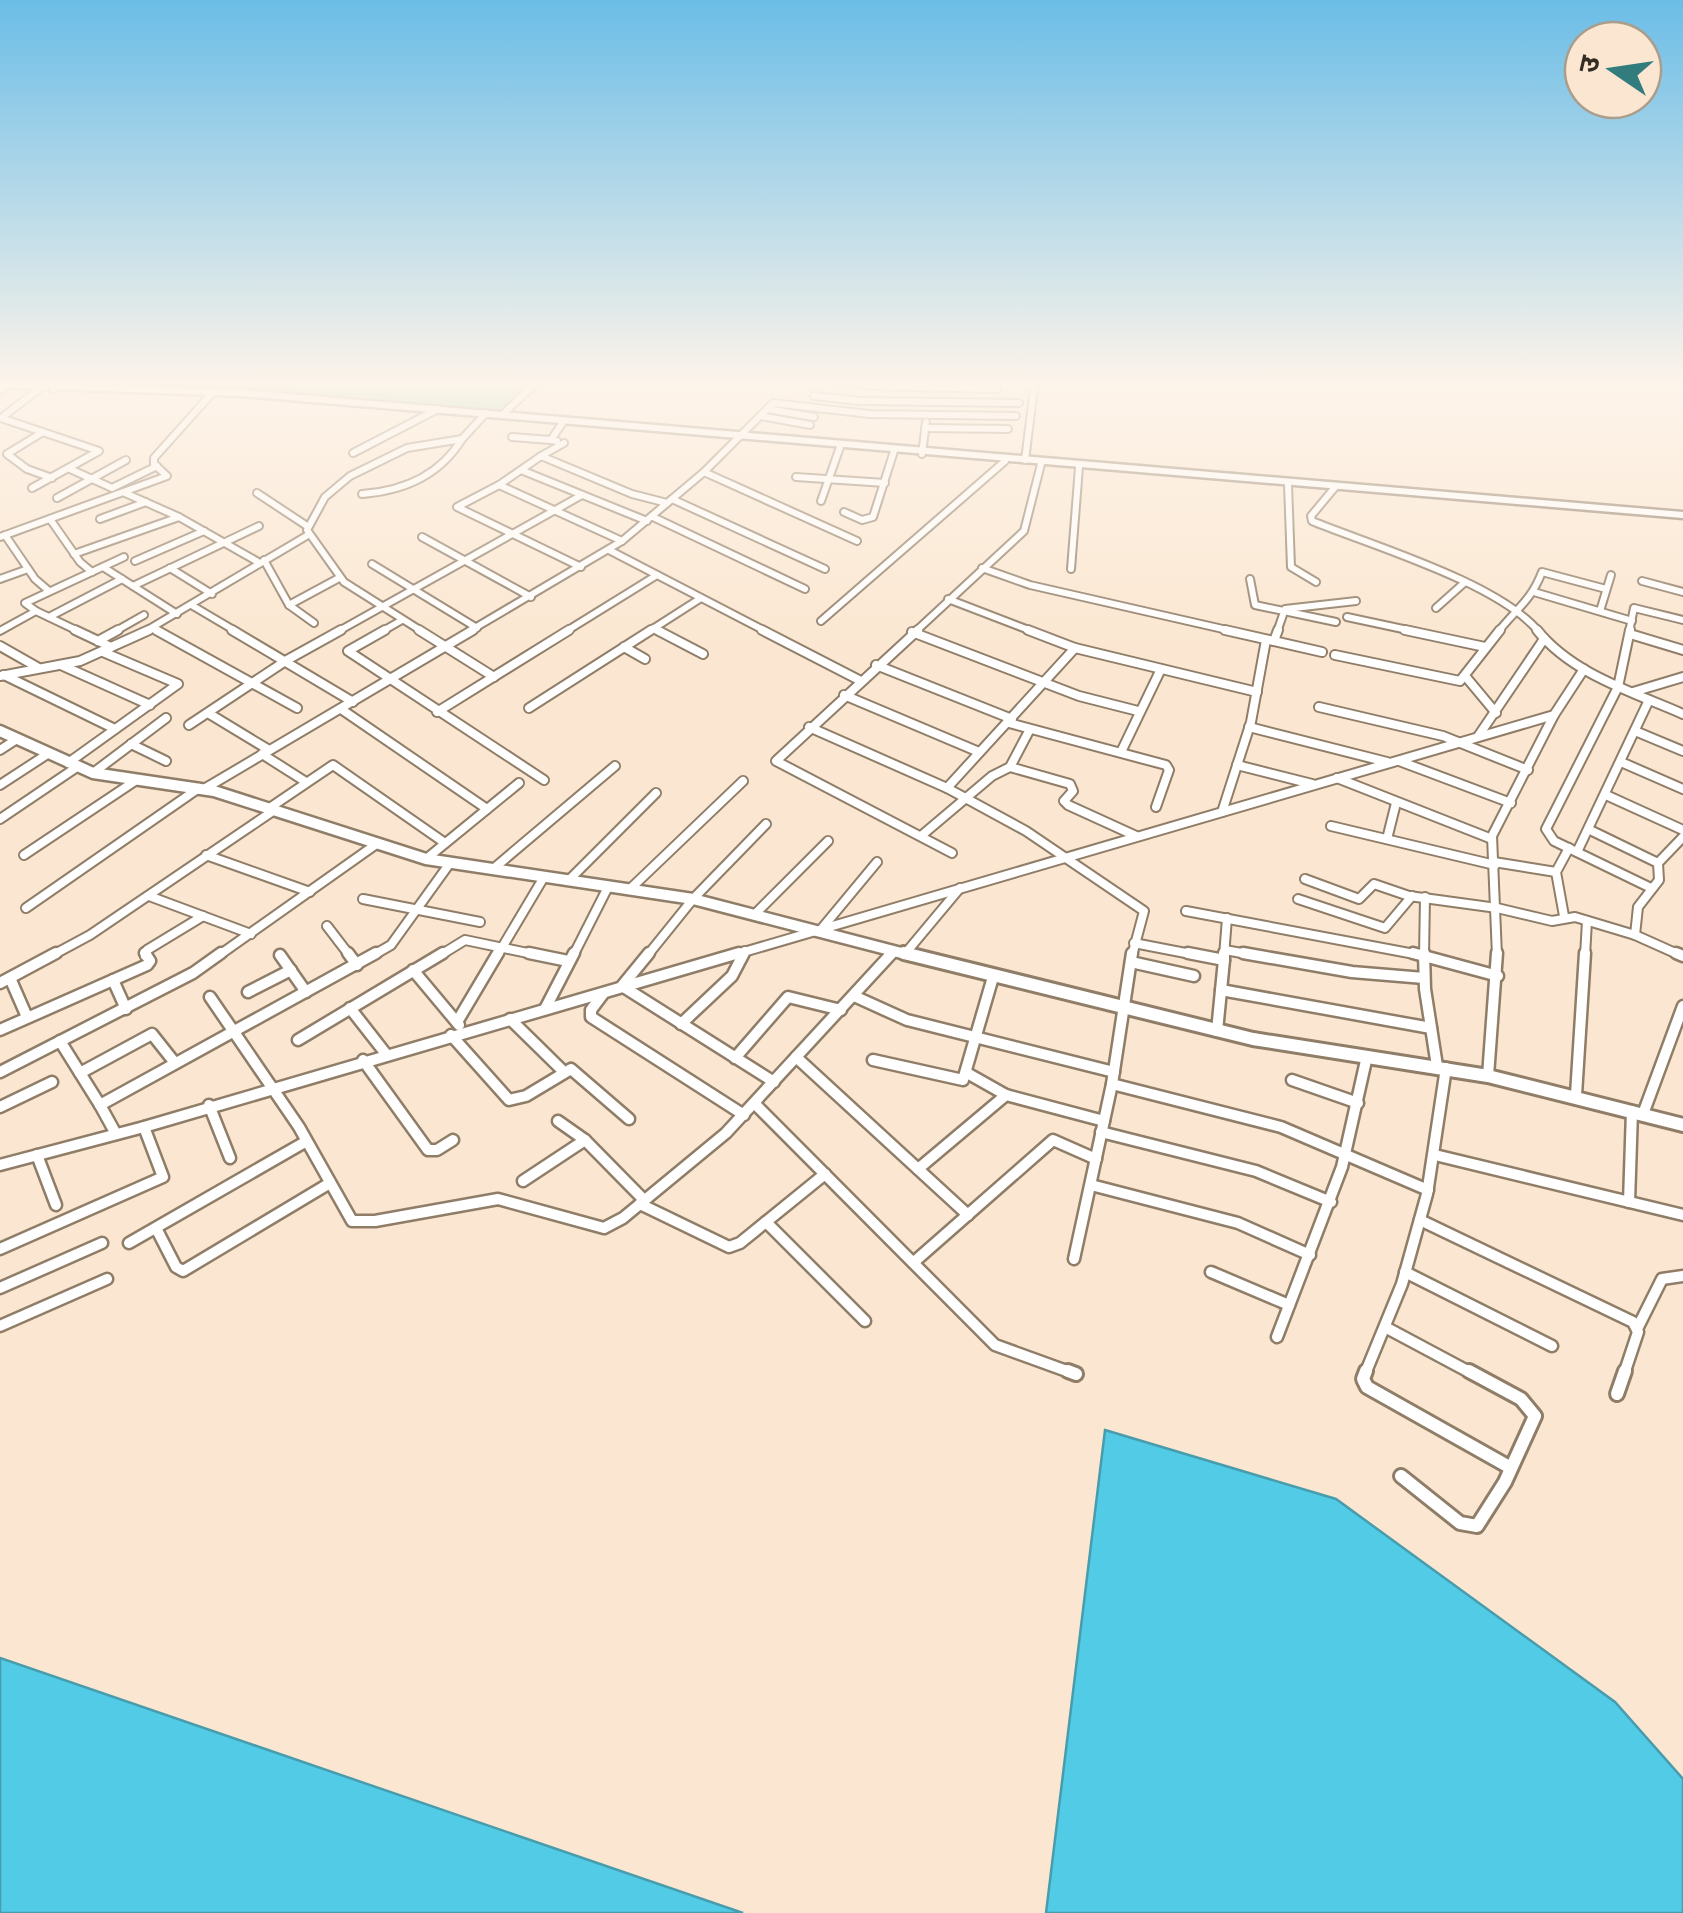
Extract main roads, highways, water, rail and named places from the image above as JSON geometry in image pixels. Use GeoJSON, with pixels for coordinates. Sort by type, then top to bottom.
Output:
{"type":"FeatureCollection","features":[{"type":"Feature","properties":{"kind":"main road"},"geometry":{"type":"LineString","coordinates":[[1119,470],[1336,487]]}},
{"type":"Feature","properties":{"kind":"main road"},"geometry":{"type":"LineString","coordinates":[[1143,470],[1683,517]]}},
{"type":"Feature","properties":{"kind":"water"},"geometry":{"type":"Polygon","coordinates":[[[1105,1430],[1336,1499],[1615,1702],[1683,1779],[1683,1913],[1046,1913],[1105,1430]]]}},
{"type":"Feature","properties":{"kind":"water"},"geometry":{"type":"Polygon","coordinates":[[[0,1658],[743,1913],[0,1913],[0,1658]]]}}]}
